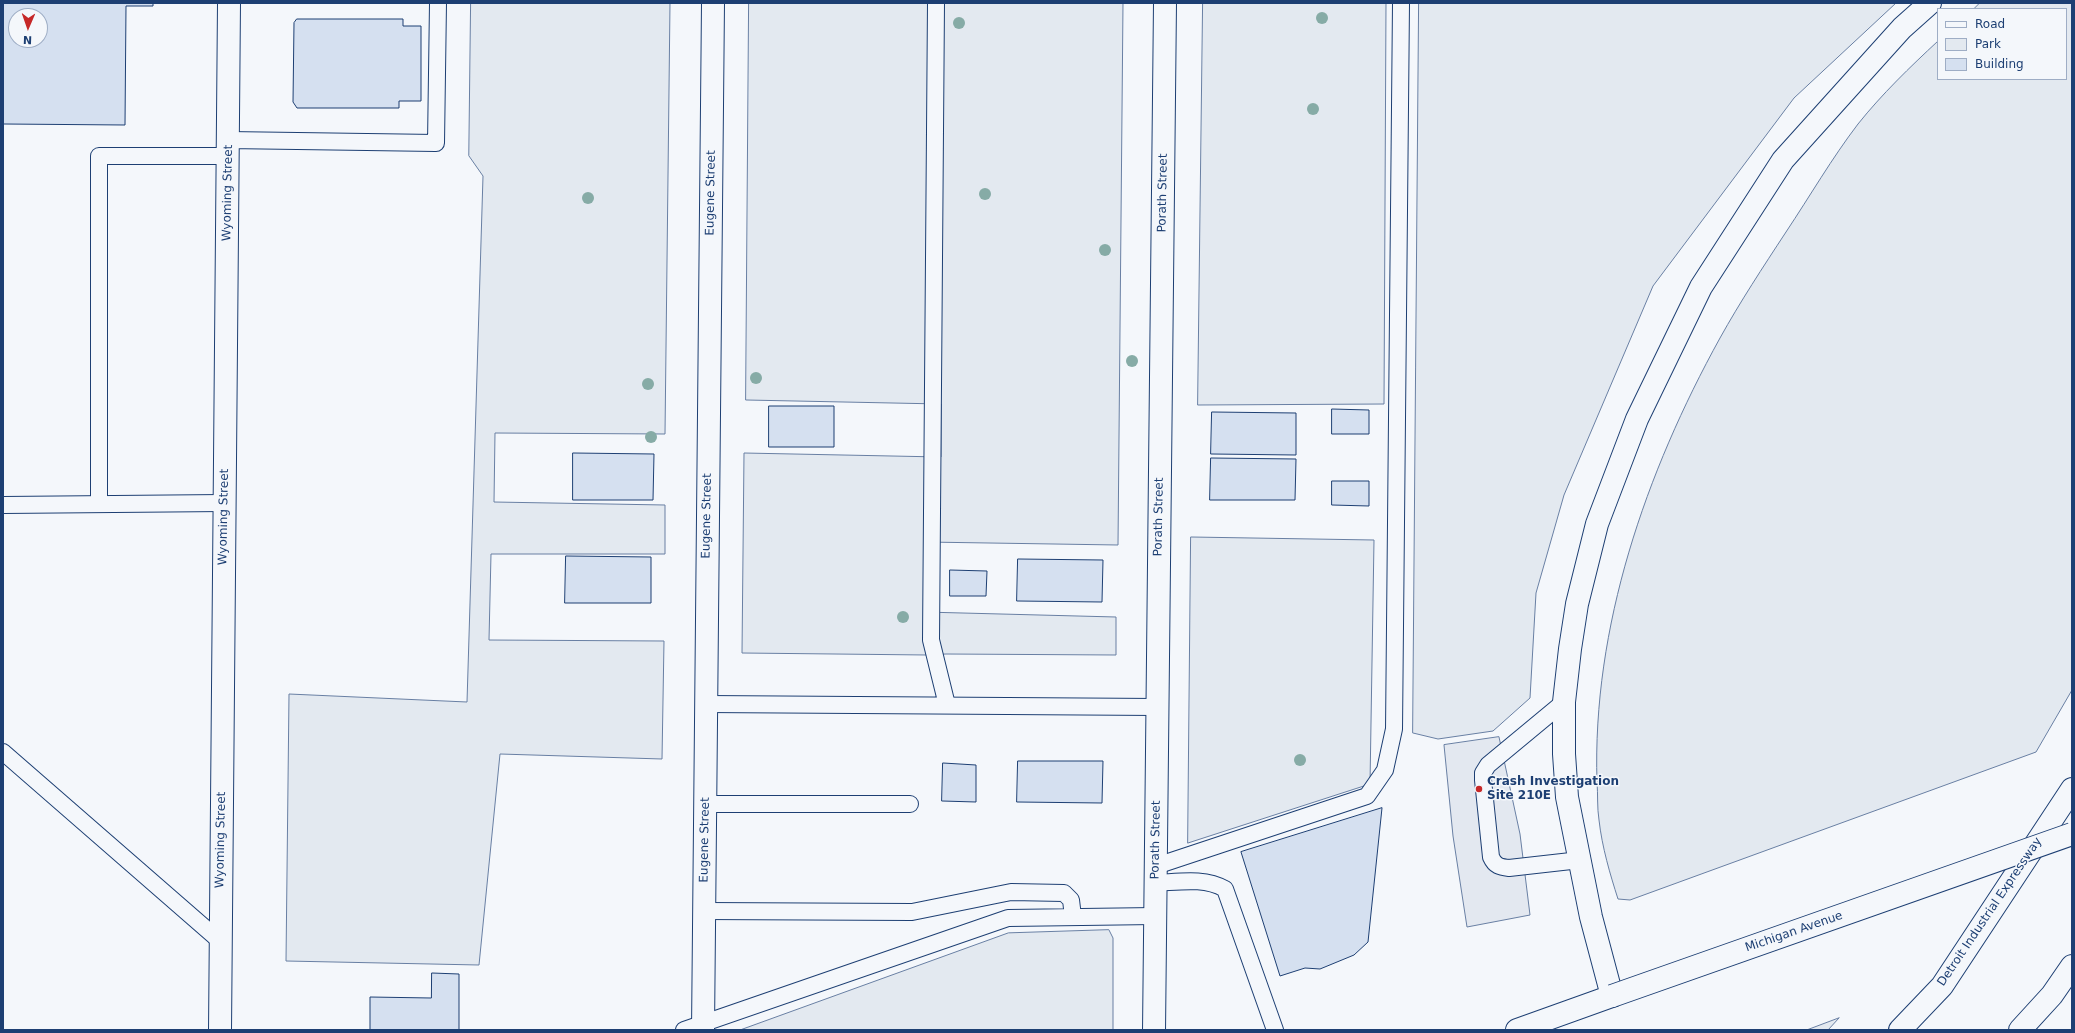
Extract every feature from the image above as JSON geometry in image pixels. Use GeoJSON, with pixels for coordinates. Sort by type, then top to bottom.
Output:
{"type":"FeatureCollection","features":[{"type":"Feature","properties":{"kind":"main road","name":"Wyoming Street"},"geometry":{"type":"LineString","coordinates":[[220,1030],[229,3]]}},
{"type":"Feature","properties":{"kind":"main road","name":"Eugene Street"},"geometry":{"type":"LineString","coordinates":[[697,1028],[704,911],[712,3]]}},
{"type":"Feature","properties":{"kind":"main road","name":"Porath Street"},"geometry":{"type":"LineString","coordinates":[[1154,1030],[1165,3]]}},
{"type":"Feature","properties":{"kind":"main road"},"geometry":{"type":"LineString","coordinates":[[1612,996],[1591,917],[1567,797],[1564,754],[1564,702],[1570,649],[1577,604],[1597,524],[1637,419],[1701,287],[1783,160],[1902,28],[1930,3]]}},
{"type":"Feature","properties":{"kind":"main road","name":"Detroit Industrial Expressway"},"geometry":{"type":"LineString","coordinates":[[1900,1030],[1942,986],[2072,789]]}},
{"type":"Feature","properties":{"kind":"main road","name":"Michigan Avenue"},"geometry":{"type":"LineString","coordinates":[[1517,1030],[2072,834]]}},
{"type":"Feature","properties":{"kind":"main road"},"geometry":{"type":"LineString","coordinates":[[2020,1030],[2052,995],[2072,966]]}},
{"type":"Feature","properties":{"kind":"lane"},"geometry":{"type":"LineString","coordinates":[[99,504],[99,156],[228,148],[436,143],[438,3]]}},
{"type":"Feature","properties":{"kind":"lane"},"geometry":{"type":"LineString","coordinates":[[936,3],[931,640],[947,705]]}},
{"type":"Feature","properties":{"kind":"lane"},"geometry":{"type":"LineString","coordinates":[[1155,874],[1367,796],[1385,770],[1394,729],[1401,3]]}},
{"type":"Feature","properties":{"kind":"lane"},"geometry":{"type":"LineString","coordinates":[[3,505],[224,503]]}},
{"type":"Feature","properties":{"kind":"lane"},"geometry":{"type":"LineString","coordinates":[[1564,702],[1488,766],[1483,773],[1483,780],[1491,857],[1494,864],[1500,867],[1509,868],[1580,860]]}},
{"type":"Feature","properties":{"kind":"lane"},"geometry":{"type":"LineString","coordinates":[[706,704],[1158,707]]}},
{"type":"Feature","properties":{"kind":"lane"},"geometry":{"type":"LineString","coordinates":[[3,752],[220,941]]}},
{"type":"Feature","properties":{"kind":"lane"},"geometry":{"type":"LineString","coordinates":[[705,804],[910,804]]}},
{"type":"Feature","properties":{"kind":"lane"},"geometry":{"type":"LineString","coordinates":[[1155,874],[1205,881],[1216,884],[1225,889],[1275,1030]]}},
{"type":"Feature","properties":{"kind":"lane"},"geometry":{"type":"LineString","coordinates":[[704,911],[912,912],[1011,892],[1064,894],[1071,900],[1073,917]]}},
{"type":"Feature","properties":{"kind":"lane"},"geometry":{"type":"LineString","coordinates":[[697,1028],[1008,918],[1155,916]]}},
{"type":"Feature","properties":{"kind":"green space"},"geometry":{"type":"Polygon","coordinates":[[[471,3],[670,3],[665,434],[495,433],[494,502],[665,505],[665,554],[491,554],[489,640],[664,641],[662,759],[500,754],[479,965],[286,961],[289,694],[467,702],[483,176],[469,156],[471,3]]]}},
{"type":"Feature","properties":{"kind":"green space"},"geometry":{"type":"Polygon","coordinates":[[[749,3],[1123,3],[1118,545],[925,542],[924,612],[1116,617],[1116,655],[742,653],[744,453],[941,457],[941,404],[746,400],[749,3]]]}},
{"type":"Feature","properties":{"kind":"green space"},"geometry":{"type":"Polygon","coordinates":[[[1203,3],[1386,3],[1384,404],[1198,405],[1203,3]]]}},
{"type":"Feature","properties":{"kind":"green space"},"geometry":{"type":"Polygon","coordinates":[[[1419,3],[1896,3],[1794,98],[1653,286],[1564,495],[1536,593],[1530,698],[1493,731],[1438,739],[1413,733],[1419,3]]]}},
{"type":"Feature","properties":{"kind":"green space"},"geometry":{"type":"Polygon","coordinates":[[[1980,3],[2072,3],[2072,690],[2036,752],[1630,900],[1618,899],[1604,850],[1598,811],[1598,724],[1604,666],[1614,609],[1629,552],[1647,497],[1669,442],[1693,389],[1720,338],[1752,285],[1848,137],[1877,102],[1937,42],[1937,80],[2067,80],[2067,8],[1975,8],[1980,3]]]}},
{"type":"Feature","properties":{"kind":"green space"},"geometry":{"type":"Polygon","coordinates":[[[1191,537],[1374,540],[1370,784],[1188,843],[1191,537]]]}},
{"type":"Feature","properties":{"kind":"green space"},"geometry":{"type":"Polygon","coordinates":[[[1109,930],[1113,938],[1113,1030],[740,1030],[1008,933],[1109,930]]]}},
{"type":"Feature","properties":{"kind":"green space"},"geometry":{"type":"Polygon","coordinates":[[[1839,1018],[1828,1030],[1807,1030],[1839,1018]]]}},
{"type":"Feature","properties":{"kind":"shaded area","name":"Crash Investigation Site 210E"},"geometry":{"type":"Polygon","coordinates":[[[1499,737],[1520,834],[1530,915],[1467,927],[1453,836],[1444,745],[1499,737]]]}},
{"type":"Feature","properties":{"kind":"building"},"geometry":{"type":"Polygon","coordinates":[[[3,3],[153,3],[153,6],[126,6],[125,125],[3,124],[3,3]]]}},
{"type":"Feature","properties":{"kind":"building"},"geometry":{"type":"Polygon","coordinates":[[[297,19],[403,19],[403,26],[421,26],[421,101],[399,101],[399,108],[297,108],[293,102],[294,23],[297,19]]]}},
{"type":"Feature","properties":{"kind":"building"},"geometry":{"type":"Polygon","coordinates":[[[769,406],[834,406],[834,447],[769,447],[769,406]]]}},
{"type":"Feature","properties":{"kind":"building"},"geometry":{"type":"Polygon","coordinates":[[[1332,409],[1369,410],[1369,434],[1332,434],[1332,409]]]}},
{"type":"Feature","properties":{"kind":"building"},"geometry":{"type":"Polygon","coordinates":[[[1212,412],[1296,413],[1296,455],[1211,454],[1212,412]]]}},
{"type":"Feature","properties":{"kind":"building"},"geometry":{"type":"Polygon","coordinates":[[[573,453],[654,454],[653,500],[573,500],[573,453]]]}},
{"type":"Feature","properties":{"kind":"building"},"geometry":{"type":"Polygon","coordinates":[[[1211,458],[1296,459],[1295,500],[1210,500],[1211,458]]]}},
{"type":"Feature","properties":{"kind":"building"},"geometry":{"type":"Polygon","coordinates":[[[1332,481],[1369,481],[1369,506],[1332,505],[1332,481]]]}},
{"type":"Feature","properties":{"kind":"building"},"geometry":{"type":"Polygon","coordinates":[[[566,556],[651,557],[651,603],[565,603],[566,556]]]}},
{"type":"Feature","properties":{"kind":"building"},"geometry":{"type":"Polygon","coordinates":[[[1018,559],[1103,560],[1102,602],[1017,601],[1018,559]]]}},
{"type":"Feature","properties":{"kind":"building"},"geometry":{"type":"Polygon","coordinates":[[[950,570],[987,571],[986,596],[950,596],[950,570]]]}},
{"type":"Feature","properties":{"kind":"building"},"geometry":{"type":"Polygon","coordinates":[[[1018,761],[1103,761],[1102,803],[1017,802],[1018,761]]]}},
{"type":"Feature","properties":{"kind":"building"},"geometry":{"type":"Polygon","coordinates":[[[943,763],[976,765],[976,802],[942,801],[943,763]]]}},
{"type":"Feature","properties":{"kind":"building"},"geometry":{"type":"Polygon","coordinates":[[[1382,808],[1368,942],[1354,955],[1320,969],[1305,968],[1280,976],[1241,852],[1382,808]]]}},
{"type":"Feature","properties":{"kind":"building"},"geometry":{"type":"Polygon","coordinates":[[[432,973],[459,974],[459,1030],[370,1030],[370,997],[431,998],[432,973]]]}},
{"type":"Feature","properties":{"kind":"place","name":"Crash Investigation Site 210E"},"geometry":{"type":"Point","coordinates":[1479,789]}}]}
